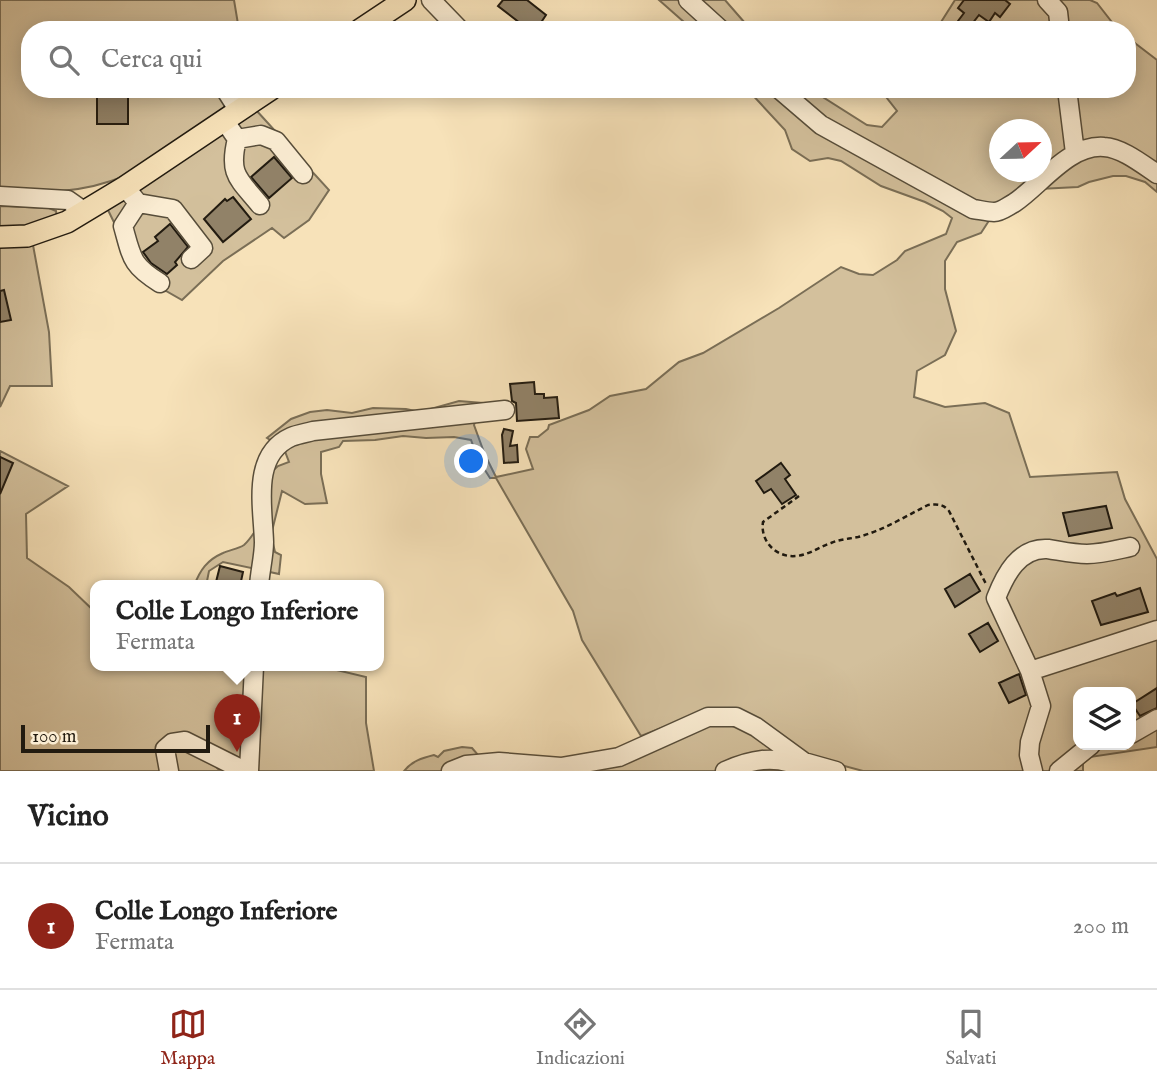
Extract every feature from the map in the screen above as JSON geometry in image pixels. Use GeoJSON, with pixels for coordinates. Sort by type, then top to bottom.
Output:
{"type":"FeatureCollection","features":[{"type":"Feature","properties":{"kind":"main road"},"geometry":{"type":"LineString","coordinates":[[374,21],[405,0]]}},
{"type":"Feature","properties":{"kind":"main road"},"geometry":{"type":"LineString","coordinates":[[0,237],[41,233],[85,212],[132,195],[232,115],[258,98]]}},
{"type":"Feature","properties":{"kind":"street"},"geometry":{"type":"LineString","coordinates":[[431,0],[451,21]]}},
{"type":"Feature","properties":{"kind":"street"},"geometry":{"type":"LineString","coordinates":[[688,0],[711,21]]}},
{"type":"Feature","properties":{"kind":"street"},"geometry":{"type":"LineString","coordinates":[[1047,0],[1058,12],[1059,21]]}},
{"type":"Feature","properties":{"kind":"street"},"geometry":{"type":"LineString","coordinates":[[227,98],[237,139],[232,160],[235,174],[260,205]]}},
{"type":"Feature","properties":{"kind":"street"},"geometry":{"type":"LineString","coordinates":[[790,98],[821,125],[973,209],[996,212],[1002,210],[1031,192],[1075,153],[1106,147],[1136,160],[1157,174]]}},
{"type":"Feature","properties":{"kind":"street"},"geometry":{"type":"LineString","coordinates":[[1068,98],[1075,153]]}},
{"type":"Feature","properties":{"kind":"street"},"geometry":{"type":"LineString","coordinates":[[237,139],[261,135],[276,141],[303,174]]}},
{"type":"Feature","properties":{"kind":"street"},"geometry":{"type":"LineString","coordinates":[[160,284],[142,272],[134,261],[123,226],[132,195],[173,209],[203,248],[191,259]]}},
{"type":"Feature","properties":{"kind":"street"},"geometry":{"type":"LineString","coordinates":[[0,196],[68,200],[85,212]]}},
{"type":"Feature","properties":{"kind":"street"},"geometry":{"type":"LineString","coordinates":[[260,580],[264,544],[260,501],[264,468],[275,449],[290,437],[313,431],[505,410]]}},
{"type":"Feature","properties":{"kind":"street"},"geometry":{"type":"LineString","coordinates":[[1033,771],[1029,755],[1030,742],[1041,706],[1030,671],[996,598],[1003,579],[1014,563],[1029,552],[1045,549],[1090,554],[1130,547]]}},
{"type":"Feature","properties":{"kind":"street"},"geometry":{"type":"LineString","coordinates":[[1030,671],[1157,630]]}},
{"type":"Feature","properties":{"kind":"street"},"geometry":{"type":"LineString","coordinates":[[169,771],[165,749],[172,743],[185,741],[247,771],[254,671]]}},
{"type":"Feature","properties":{"kind":"street"},"geometry":{"type":"LineString","coordinates":[[451,771],[466,765],[499,761],[531,768],[561,767],[619,757],[708,717],[736,717],[756,727],[803,767]]}},
{"type":"Feature","properties":{"kind":"street"},"geometry":{"type":"LineString","coordinates":[[1136,731],[1157,719]]}},
{"type":"Feature","properties":{"kind":"street"},"geometry":{"type":"LineString","coordinates":[[1059,771],[1085,750]]}},
{"type":"Feature","properties":{"kind":"street"},"geometry":{"type":"LineString","coordinates":[[724,771],[747,762],[773,759],[786,760],[803,767],[836,771]]}},
{"type":"Feature","properties":{"kind":"path"},"geometry":{"type":"LineString","coordinates":[[799,496],[763,522],[761,531],[764,540],[780,553],[794,557],[811,553],[829,543],[858,537],[928,505],[937,504],[944,506],[949,512],[990,593],[996,598]]}},
{"type":"Feature","properties":{"kind":"shaded area"},"geometry":{"type":"Polygon","coordinates":[[[0,0],[234,0],[238,21],[21,21],[21,98],[246,98],[163,155],[111,181],[56,191],[0,188],[0,0]]]}},
{"type":"Feature","properties":{"kind":"shaded area"},"geometry":{"type":"Polygon","coordinates":[[[659,0],[725,0],[743,21],[683,21],[659,0]]]}},
{"type":"Feature","properties":{"kind":"shaded area"},"geometry":{"type":"Polygon","coordinates":[[[955,0],[1090,0],[1097,3],[1111,21],[942,21],[955,0]]]}},
{"type":"Feature","properties":{"kind":"shaded area"},"geometry":{"type":"Polygon","coordinates":[[[1136,44],[1157,60],[1157,192],[1145,182],[1126,176],[1113,176],[1078,187],[1039,189],[992,216],[981,233],[957,242],[945,261],[945,289],[956,331],[945,355],[917,371],[914,397],[945,407],[985,403],[1009,413],[1030,477],[1117,472],[1125,499],[1157,559],[1157,747],[1083,758],[1083,771],[863,771],[811,757],[750,717],[669,725],[641,736],[582,640],[573,611],[496,478],[490,478],[478,459],[471,440],[454,437],[403,436],[343,441],[339,447],[321,452],[321,474],[327,503],[305,504],[282,491],[271,535],[275,552],[281,555],[279,574],[223,562],[209,571],[207,580],[197,580],[208,562],[244,545],[265,519],[268,475],[278,466],[289,462],[284,449],[267,438],[291,419],[310,412],[327,410],[352,413],[373,408],[420,412],[459,401],[482,403],[474,425],[496,477],[533,469],[526,449],[530,437],[538,437],[549,425],[589,410],[610,396],[646,389],[679,362],[703,353],[841,267],[859,274],[873,275],[897,260],[905,251],[946,234],[952,218],[943,211],[881,186],[841,161],[828,158],[810,161],[792,149],[785,130],[755,98],[824,98],[867,125],[882,127],[897,111],[887,98],[1136,98],[1136,44]]]}},
{"type":"Feature","properties":{"kind":"shaded area"},"geometry":{"type":"Polygon","coordinates":[[[256,110],[329,190],[309,220],[284,238],[272,228],[223,261],[182,300],[140,276],[108,210],[256,110]]]}},
{"type":"Feature","properties":{"kind":"shaded area"},"geometry":{"type":"Polygon","coordinates":[[[0,206],[49,208],[56,211],[57,218],[47,223],[0,230],[0,206]]]}},
{"type":"Feature","properties":{"kind":"shaded area"},"geometry":{"type":"Polygon","coordinates":[[[33,245],[49,332],[52,386],[10,386],[0,407],[0,246],[33,245]]]}},
{"type":"Feature","properties":{"kind":"shaded area"},"geometry":{"type":"Polygon","coordinates":[[[0,451],[68,486],[26,514],[27,558],[69,587],[90,607],[90,671],[341,671],[366,677],[366,723],[374,771],[259,771],[242,760],[174,745],[205,755],[220,771],[0,771],[0,451]]]}},
{"type":"Feature","properties":{"kind":"shaded area"},"geometry":{"type":"Polygon","coordinates":[[[713,723],[739,728],[759,737],[776,751],[793,771],[595,771],[713,723]]]}},
{"type":"Feature","properties":{"kind":"shaded area"},"geometry":{"type":"Polygon","coordinates":[[[472,748],[478,755],[520,771],[404,771],[421,759],[434,755],[438,757],[444,751],[472,748]]]}},
{"type":"Feature","properties":{"kind":"building"},"geometry":{"type":"Polygon","coordinates":[[[503,0],[527,0],[546,15],[542,21],[517,21],[498,6],[503,0]]]}},
{"type":"Feature","properties":{"kind":"building"},"geometry":{"type":"Polygon","coordinates":[[[964,0],[1005,0],[1010,4],[1000,17],[995,13],[990,21],[979,15],[974,21],[958,21],[964,13],[958,8],[964,0]]]}},
{"type":"Feature","properties":{"kind":"building"},"geometry":{"type":"Polygon","coordinates":[[[97,98],[128,98],[128,124],[97,124],[97,98]]]}},
{"type":"Feature","properties":{"kind":"building"},"geometry":{"type":"Polygon","coordinates":[[[274,157],[292,178],[269,198],[251,177],[274,157]]]}},
{"type":"Feature","properties":{"kind":"building"},"geometry":{"type":"Polygon","coordinates":[[[233,197],[251,219],[223,242],[204,219],[225,199],[227,201],[233,197]]]}},
{"type":"Feature","properties":{"kind":"building"},"geometry":{"type":"Polygon","coordinates":[[[170,224],[188,247],[175,262],[177,265],[167,274],[151,263],[143,252],[158,241],[155,237],[170,224]]]}},
{"type":"Feature","properties":{"kind":"building"},"geometry":{"type":"Polygon","coordinates":[[[4,290],[11,320],[0,322],[0,291],[4,290]]]}},
{"type":"Feature","properties":{"kind":"building"},"geometry":{"type":"Polygon","coordinates":[[[534,382],[535,394],[544,394],[544,398],[557,397],[559,418],[517,421],[516,403],[512,401],[510,384],[534,382]]]}},
{"type":"Feature","properties":{"kind":"building"},"geometry":{"type":"Polygon","coordinates":[[[504,429],[513,431],[510,446],[517,445],[518,462],[504,463],[504,429]]]}},
{"type":"Feature","properties":{"kind":"building"},"geometry":{"type":"Polygon","coordinates":[[[0,457],[13,463],[0,494],[0,457]]]}},
{"type":"Feature","properties":{"kind":"building"},"geometry":{"type":"Polygon","coordinates":[[[781,463],[790,475],[785,479],[796,495],[782,504],[771,489],[764,493],[756,481],[781,463]]]}},
{"type":"Feature","properties":{"kind":"building"},"geometry":{"type":"Polygon","coordinates":[[[1106,506],[1112,528],[1069,536],[1063,513],[1106,506]]]}},
{"type":"Feature","properties":{"kind":"building"},"geometry":{"type":"Polygon","coordinates":[[[220,566],[243,572],[241,580],[216,580],[220,566]]]}},
{"type":"Feature","properties":{"kind":"building"},"geometry":{"type":"Polygon","coordinates":[[[970,574],[980,591],[955,607],[945,589],[970,574]]]}},
{"type":"Feature","properties":{"kind":"building"},"geometry":{"type":"Polygon","coordinates":[[[1140,588],[1148,612],[1101,625],[1092,601],[1140,588]]]}},
{"type":"Feature","properties":{"kind":"building"},"geometry":{"type":"Polygon","coordinates":[[[988,623],[998,641],[980,652],[969,634],[988,623]]]}},
{"type":"Feature","properties":{"kind":"building"},"geometry":{"type":"Polygon","coordinates":[[[1019,674],[1026,695],[1009,703],[999,683],[1019,674]]]}},
{"type":"Feature","properties":{"kind":"building"},"geometry":{"type":"Polygon","coordinates":[[[1157,688],[1157,708],[1140,716],[1136,710],[1136,701],[1157,688]]]}},
{"type":"Feature","properties":{"kind":"place","name":"Colle Longo Inferiore"},"geometry":{"type":"Point","coordinates":[237,752]}}]}
